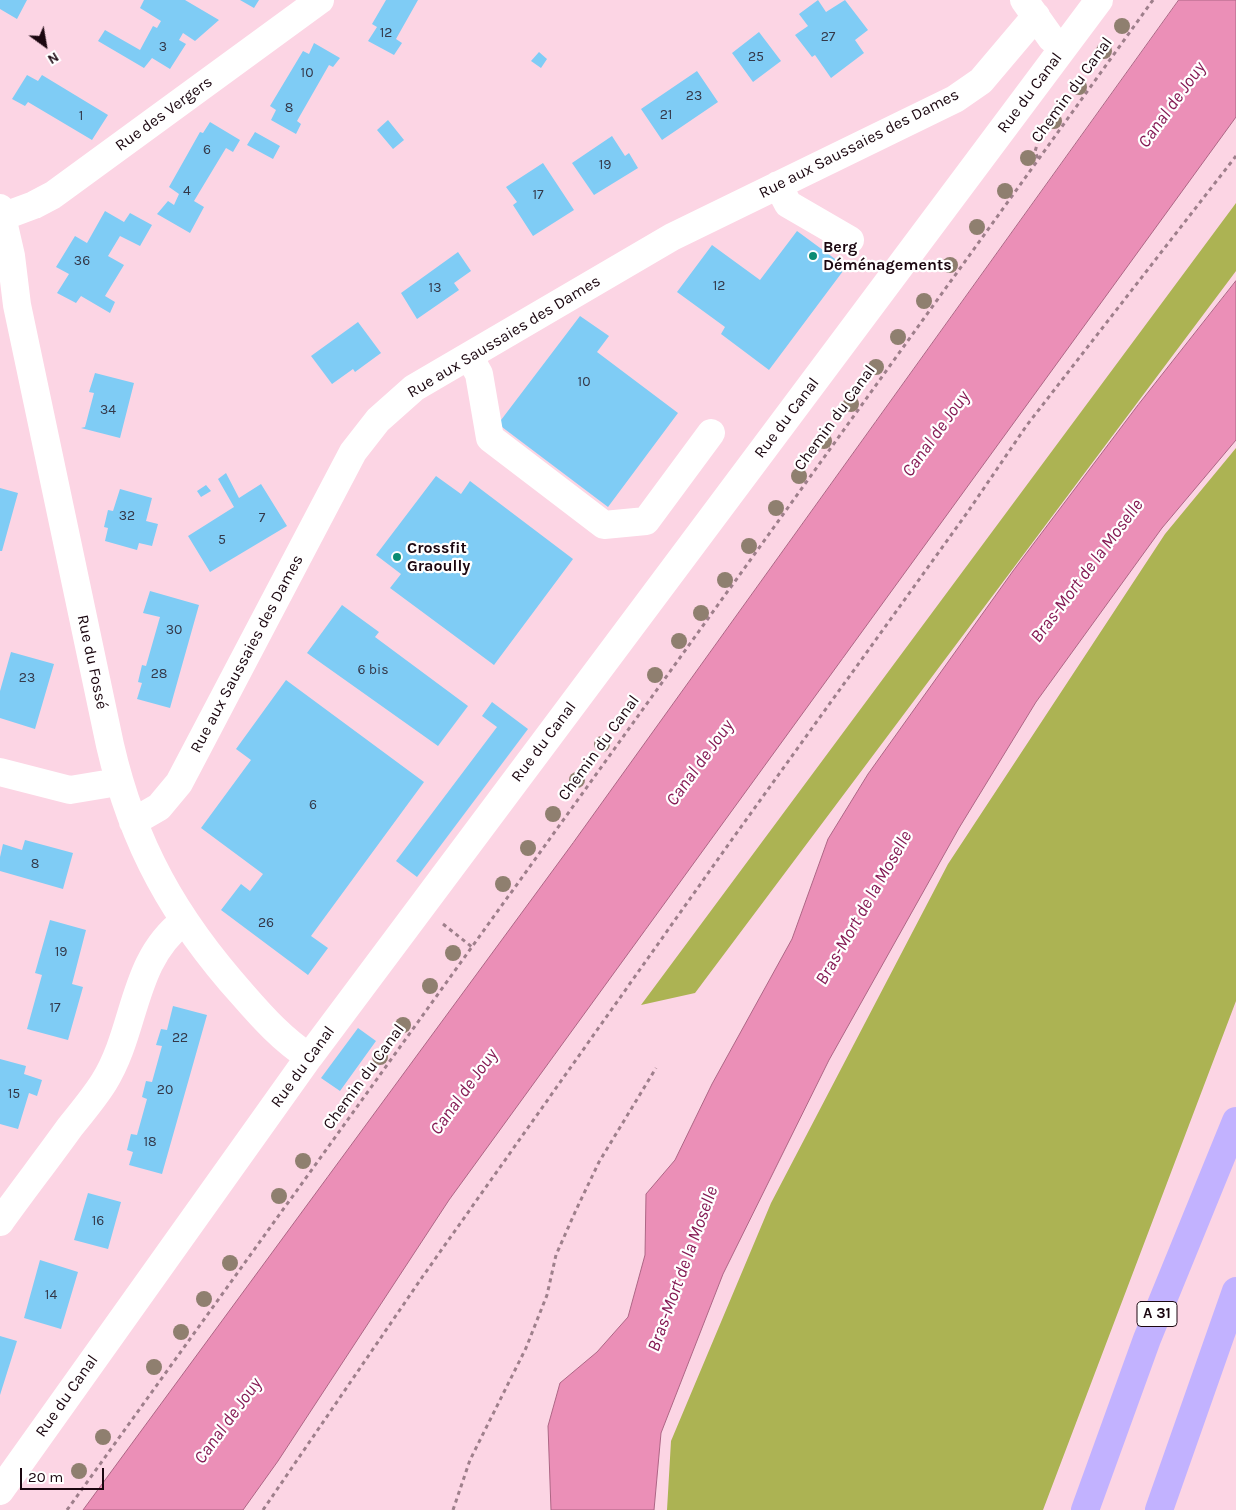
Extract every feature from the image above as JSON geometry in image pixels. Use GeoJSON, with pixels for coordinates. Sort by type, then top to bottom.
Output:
{"type":"FeatureCollection","features":[{"type":"Feature","properties":{"kind":"highway","name":"A 31"},"geometry":{"type":"LineString","coordinates":[[1085,1510],[1147,1339],[1236,1121]]}},
{"type":"Feature","properties":{"kind":"highway"},"geometry":{"type":"LineString","coordinates":[[1159,1510],[1236,1290]]}},
{"type":"Feature","properties":{"kind":"street","name":"Rue des Vergers"},"geometry":{"type":"LineString","coordinates":[[1,212],[34,205],[53,195],[320,0]]}},
{"type":"Feature","properties":{"kind":"street","name":"Rue du Canal"},"geometry":{"type":"LineString","coordinates":[[0,1491],[309,1058],[1099,0]]}},
{"type":"Feature","properties":{"kind":"street"},"geometry":{"type":"LineString","coordinates":[[1030,8],[1051,38],[1063,48]]}},
{"type":"Feature","properties":{"kind":"street","name":"Rue aux Saussaies des Dames"},"geometry":{"type":"LineString","coordinates":[[132,822],[159,806],[179,783],[353,452],[378,420],[414,388],[672,238],[955,99],[981,81],[1030,8]]}},
{"type":"Feature","properties":{"kind":"street"},"geometry":{"type":"LineString","coordinates":[[778,185],[788,204],[850,240]]}},
{"type":"Feature","properties":{"kind":"street","name":"Rue du Fossé"},"geometry":{"type":"LineString","coordinates":[[1,212],[5,258],[17,305],[118,782],[132,822],[154,871],[184,921],[225,975],[264,1019],[295,1048],[309,1058]]}},
{"type":"Feature","properties":{"kind":"street"},"geometry":{"type":"LineString","coordinates":[[469,356],[479,374],[490,438],[604,525],[646,521],[711,433]]}},
{"type":"Feature","properties":{"kind":"street"},"geometry":{"type":"LineString","coordinates":[[0,772],[70,790],[118,782]]}},
{"type":"Feature","properties":{"kind":"street"},"geometry":{"type":"LineString","coordinates":[[0,1222],[105,1081],[118,1051],[139,986],[150,959],[171,931],[184,921]]}},
{"type":"Feature","properties":{"kind":"path","name":"Chemin du Canal"},"geometry":{"type":"LineString","coordinates":[[67,1510],[1152,0]]}},
{"type":"Feature","properties":{"kind":"path"},"geometry":{"type":"LineString","coordinates":[[263,1510],[446,1244],[732,838],[961,521],[1027,425],[1236,156]]}},
{"type":"Feature","properties":{"kind":"path"},"geometry":{"type":"LineString","coordinates":[[444,925],[472,947]]}},
{"type":"Feature","properties":{"kind":"path"},"geometry":{"type":"LineString","coordinates":[[453,1510],[470,1460],[526,1348],[547,1295],[556,1255],[576,1210],[599,1162],[656,1068]]}},
{"type":"Feature","properties":{"kind":"green space"},"geometry":{"type":"Polygon","coordinates":[[[1236,203],[1236,271],[695,993],[641,1005],[1236,203]]]}},
{"type":"Feature","properties":{"kind":"green space"},"geometry":{"type":"Polygon","coordinates":[[[1236,448],[1236,1001],[1043,1510],[667,1510],[671,1441],[771,1203],[948,864],[1165,534],[1236,448]]]}},
{"type":"Feature","properties":{"kind":"water","name":"Canal de Jouy"},"geometry":{"type":"Polygon","coordinates":[[[1179,0],[1236,0],[1236,117],[449,1200],[278,1461],[243,1510],[83,1510],[573,843],[1179,0]]]}},
{"type":"Feature","properties":{"kind":"water","name":"Bras-Mort de la Moselle"},"geometry":{"type":"Polygon","coordinates":[[[1236,281],[1236,440],[1162,528],[1036,702],[959,828],[829,1060],[723,1274],[661,1433],[654,1510],[551,1510],[548,1426],[560,1383],[597,1352],[628,1317],[645,1255],[646,1194],[675,1160],[712,1084],[792,939],[828,839],[868,774],[1013,571],[1138,405],[1236,281]]]}},
{"type":"Feature","properties":{"kind":"building"},"geometry":{"type":"Polygon","coordinates":[[[0,0],[27,0],[17,19],[0,9],[0,0]]]}},
{"type":"Feature","properties":{"kind":"building"},"geometry":{"type":"Polygon","coordinates":[[[144,0],[185,0],[219,20],[195,41],[183,33],[179,40],[186,44],[170,69],[152,58],[144,68],[98,41],[105,30],[140,50],[153,26],[157,28],[161,21],[140,8],[144,0]]]}},
{"type":"Feature","properties":{"kind":"building"},"geometry":{"type":"Polygon","coordinates":[[[240,0],[259,0],[254,8],[240,0]]]}},
{"type":"Feature","properties":{"kind":"building"},"geometry":{"type":"Polygon","coordinates":[[[386,0],[418,0],[396,39],[402,43],[394,55],[368,41],[377,27],[372,24],[386,0]]]}},
{"type":"Feature","properties":{"kind":"building"},"geometry":{"type":"Polygon","coordinates":[[[818,0],[826,12],[845,0],[868,30],[855,40],[864,53],[831,78],[815,55],[812,57],[795,35],[808,26],[799,14],[818,0]]]}},
{"type":"Feature","properties":{"kind":"building"},"geometry":{"type":"Polygon","coordinates":[[[759,32],[781,61],[753,82],[732,53],[759,32]]]}},
{"type":"Feature","properties":{"kind":"building"},"geometry":{"type":"Polygon","coordinates":[[[314,43],[340,58],[333,67],[329,65],[297,121],[301,124],[296,134],[271,120],[276,110],[270,106],[303,51],[309,54],[314,43]]]}},
{"type":"Feature","properties":{"kind":"building"},"geometry":{"type":"Polygon","coordinates":[[[539,52],[547,59],[541,68],[531,61],[539,52]]]}},
{"type":"Feature","properties":{"kind":"building"},"geometry":{"type":"Polygon","coordinates":[[[697,71],[718,102],[662,140],[641,109],[697,71]]]}},
{"type":"Feature","properties":{"kind":"building"},"geometry":{"type":"Polygon","coordinates":[[[27,75],[38,81],[42,75],[108,115],[92,140],[28,102],[25,106],[12,99],[27,75]]]}},
{"type":"Feature","properties":{"kind":"building"},"geometry":{"type":"Polygon","coordinates":[[[388,120],[404,140],[393,149],[377,130],[388,120]]]}},
{"type":"Feature","properties":{"kind":"building"},"geometry":{"type":"Polygon","coordinates":[[[210,122],[240,140],[233,152],[226,148],[194,201],[204,207],[190,233],[157,214],[168,201],[174,205],[179,194],[169,187],[200,132],[203,133],[210,122]]]}},
{"type":"Feature","properties":{"kind":"building"},"geometry":{"type":"Polygon","coordinates":[[[255,132],[280,146],[273,159],[247,145],[255,132]]]}},
{"type":"Feature","properties":{"kind":"building"},"geometry":{"type":"Polygon","coordinates":[[[612,136],[625,156],[629,153],[638,168],[594,195],[572,163],[612,136]]]}},
{"type":"Feature","properties":{"kind":"building"},"geometry":{"type":"Polygon","coordinates":[[[543,163],[574,210],[533,236],[513,205],[517,202],[506,187],[543,163]]]}},
{"type":"Feature","properties":{"kind":"building"},"geometry":{"type":"Polygon","coordinates":[[[105,211],[124,222],[130,213],[152,225],[140,246],[120,236],[108,256],[124,265],[105,296],[115,302],[110,313],[81,296],[76,303],[57,293],[69,274],[56,267],[75,236],[87,243],[105,211]]]}},
{"type":"Feature","properties":{"kind":"building"},"geometry":{"type":"Polygon","coordinates":[[[797,231],[846,267],[769,370],[721,334],[725,327],[677,292],[712,245],[760,280],[797,231]]]}},
{"type":"Feature","properties":{"kind":"building"},"geometry":{"type":"Polygon","coordinates":[[[458,252],[471,271],[454,283],[459,290],[417,319],[401,293],[458,252]]]}},
{"type":"Feature","properties":{"kind":"building"},"geometry":{"type":"Polygon","coordinates":[[[580,316],[609,336],[597,352],[678,413],[608,507],[498,424],[580,316]]]}},
{"type":"Feature","properties":{"kind":"building"},"geometry":{"type":"Polygon","coordinates":[[[358,322],[381,353],[355,372],[353,369],[332,384],[311,356],[358,322]]]}},
{"type":"Feature","properties":{"kind":"building"},"geometry":{"type":"Polygon","coordinates":[[[95,373],[134,383],[120,438],[81,428],[85,427],[94,393],[89,392],[95,373]]]}},
{"type":"Feature","properties":{"kind":"building"},"geometry":{"type":"Polygon","coordinates":[[[226,473],[239,498],[261,484],[287,526],[210,572],[188,536],[234,507],[218,479],[226,473]]]}},
{"type":"Feature","properties":{"kind":"building"},"geometry":{"type":"Polygon","coordinates":[[[436,476],[461,494],[470,481],[573,559],[494,665],[390,588],[401,574],[376,555],[436,476]]]}},
{"type":"Feature","properties":{"kind":"building"},"geometry":{"type":"Polygon","coordinates":[[[206,485],[211,491],[201,497],[197,491],[206,485]]]}},
{"type":"Feature","properties":{"kind":"building"},"geometry":{"type":"Polygon","coordinates":[[[0,488],[18,493],[2,551],[0,551],[0,488]]]}},
{"type":"Feature","properties":{"kind":"building"},"geometry":{"type":"Polygon","coordinates":[[[120,489],[152,498],[146,521],[158,524],[152,546],[139,543],[137,550],[105,541],[108,528],[104,527],[108,510],[113,511],[120,489]]]}},
{"type":"Feature","properties":{"kind":"building"},"geometry":{"type":"Polygon","coordinates":[[[150,591],[199,605],[170,708],[137,699],[142,683],[138,682],[142,665],[146,666],[160,617],[143,613],[150,591]]]}},
{"type":"Feature","properties":{"kind":"building"},"geometry":{"type":"Polygon","coordinates":[[[342,605],[379,632],[375,637],[468,706],[438,746],[307,653],[342,605]]]}},
{"type":"Feature","properties":{"kind":"building"},"geometry":{"type":"Polygon","coordinates":[[[11,652],[54,664],[35,729],[0,718],[0,691],[11,652]]]}},
{"type":"Feature","properties":{"kind":"building"},"geometry":{"type":"Polygon","coordinates":[[[286,680],[424,782],[311,936],[328,948],[308,975],[221,910],[241,884],[250,891],[263,874],[201,828],[251,760],[236,749],[286,680]]]}},
{"type":"Feature","properties":{"kind":"building"},"geometry":{"type":"Polygon","coordinates":[[[492,702],[528,729],[417,877],[396,861],[497,727],[482,716],[492,702]]]}},
{"type":"Feature","properties":{"kind":"building"},"geometry":{"type":"Polygon","coordinates":[[[25,840],[73,853],[63,889],[0,871],[0,857],[3,844],[22,850],[25,840]]]}},
{"type":"Feature","properties":{"kind":"building"},"geometry":{"type":"Polygon","coordinates":[[[50,920],[86,930],[72,984],[83,987],[68,1040],[27,1029],[42,975],[35,973],[50,920]]]}},
{"type":"Feature","properties":{"kind":"building"},"geometry":{"type":"Polygon","coordinates":[[[173,1006],[207,1015],[162,1174],[129,1165],[133,1152],[127,1150],[131,1134],[137,1135],[147,1099],[142,1097],[146,1081],[152,1082],[162,1046],[156,1045],[161,1029],[167,1030],[173,1006]]]}},
{"type":"Feature","properties":{"kind":"building"},"geometry":{"type":"Polygon","coordinates":[[[358,1028],[376,1041],[340,1091],[321,1078],[358,1028]]]}},
{"type":"Feature","properties":{"kind":"building"},"geometry":{"type":"Polygon","coordinates":[[[0,1059],[26,1066],[24,1074],[42,1080],[37,1096],[29,1093],[18,1129],[0,1124],[0,1059]]]}},
{"type":"Feature","properties":{"kind":"building"},"geometry":{"type":"Polygon","coordinates":[[[88,1193],[121,1202],[108,1249],[74,1240],[88,1193]]]}},
{"type":"Feature","properties":{"kind":"building"},"geometry":{"type":"Polygon","coordinates":[[[40,1260],[78,1272],[61,1329],[24,1318],[40,1260]]]}},
{"type":"Feature","properties":{"kind":"building"},"geometry":{"type":"Polygon","coordinates":[[[0,1336],[17,1341],[0,1395],[0,1336]]]}},
{"type":"Feature","properties":{"kind":"place","name":"Berg Déménagements"},"geometry":{"type":"Point","coordinates":[813,256]}},
{"type":"Feature","properties":{"kind":"place","name":"Crossfit Graoully"},"geometry":{"type":"Point","coordinates":[397,557]}}]}
